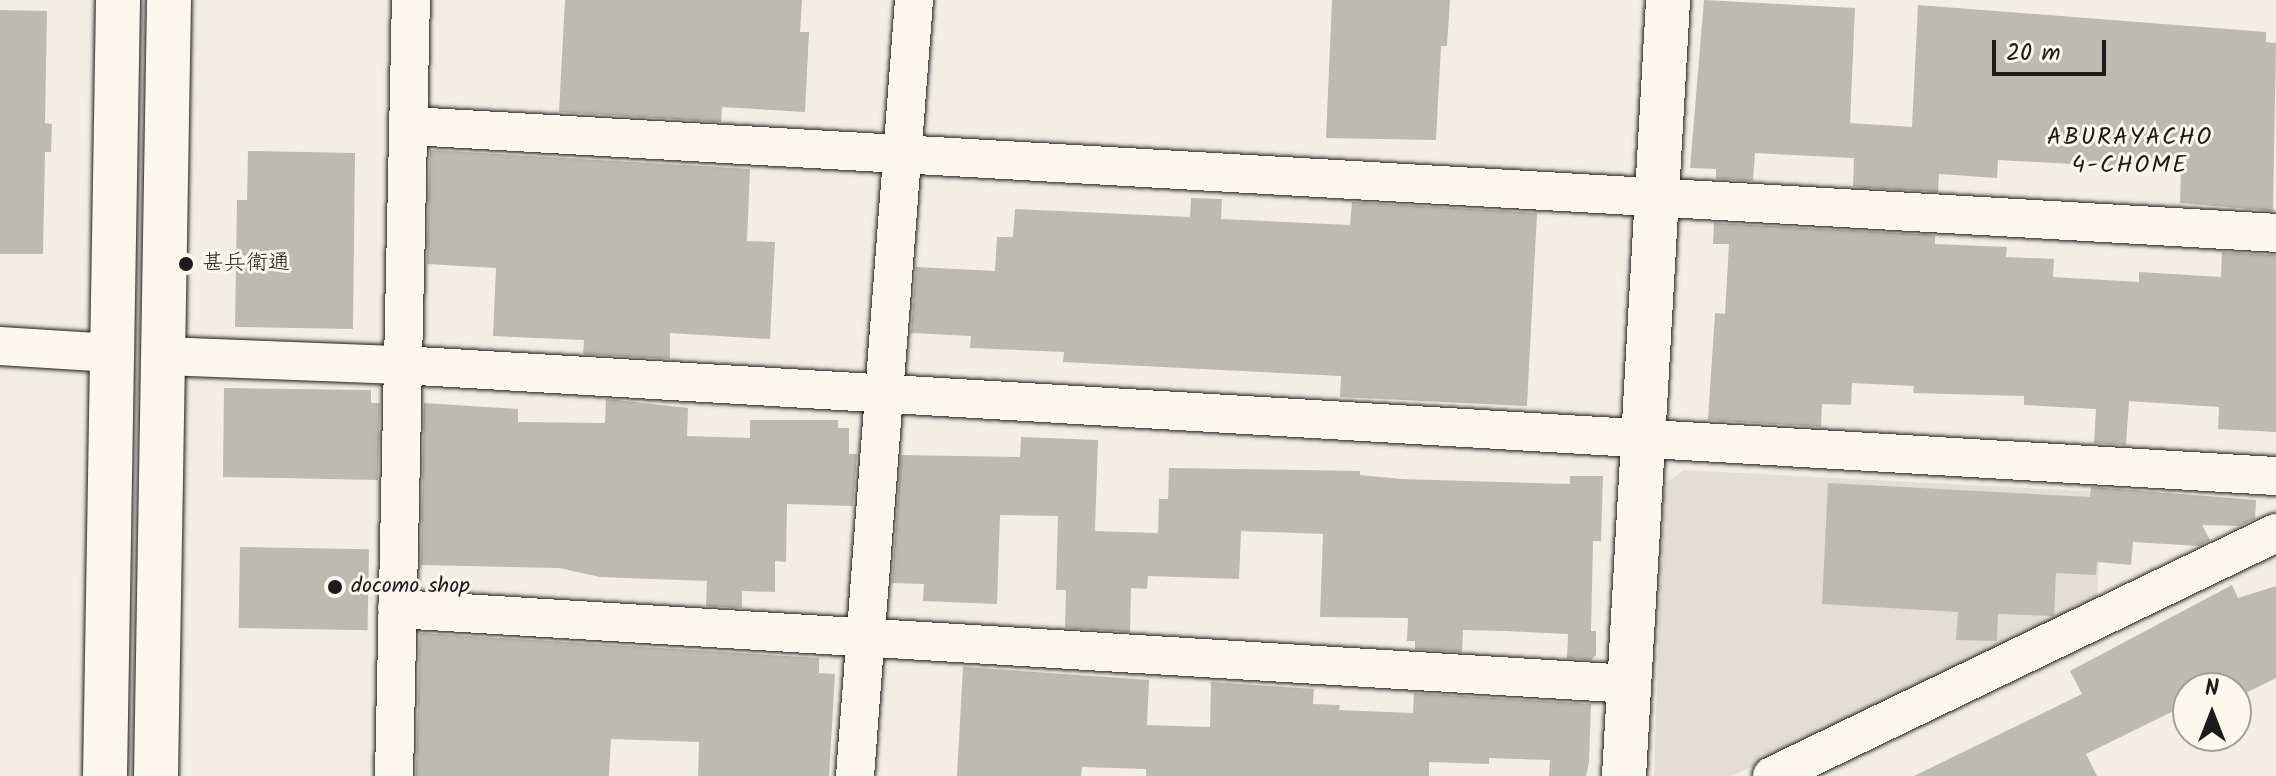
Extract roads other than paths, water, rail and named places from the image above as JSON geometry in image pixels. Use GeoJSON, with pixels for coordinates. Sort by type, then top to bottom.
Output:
{"type":"FeatureCollection","features":[{"type":"Feature","properties":{"kind":"street"},"geometry":{"type":"LineString","coordinates":[[105,776],[118,0]]}},
{"type":"Feature","properties":{"kind":"street"},"geometry":{"type":"LineString","coordinates":[[156,776],[169,0]]}},
{"type":"Feature","properties":{"kind":"street"},"geometry":{"type":"LineString","coordinates":[[394,776],[401,365],[411,126],[411,0]]}},
{"type":"Feature","properties":{"kind":"street"},"geometry":{"type":"LineString","coordinates":[[855,776],[914,0]]}},
{"type":"Feature","properties":{"kind":"street"},"geometry":{"type":"LineString","coordinates":[[1624,776],[1668,0]]}},
{"type":"Feature","properties":{"kind":"street"},"geometry":{"type":"LineString","coordinates":[[411,126],[2276,233]]}},
{"type":"Feature","properties":{"kind":"street"},"geometry":{"type":"LineString","coordinates":[[0,346],[112,353]]}},
{"type":"Feature","properties":{"kind":"street"},"geometry":{"type":"LineString","coordinates":[[163,356],[401,365],[1643,441],[2276,476]]}},
{"type":"Feature","properties":{"kind":"street"},"geometry":{"type":"LineString","coordinates":[[1772,776],[2276,533]]}},
{"type":"Feature","properties":{"kind":"street"},"geometry":{"type":"LineString","coordinates":[[397,609],[1629,684]]}},
{"type":"Feature","properties":{"kind":"place","name":"甚兵衛通"},"geometry":{"type":"Point","coordinates":[186,264]}},
{"type":"Feature","properties":{"kind":"place","name":"docomo shop"},"geometry":{"type":"Point","coordinates":[335,587]}},
{"type":"Feature","properties":{"kind":"district","name":"ABURAYACHO 4-CHOME"},"geometry":{"type":"Point","coordinates":[2130,152]}}]}
